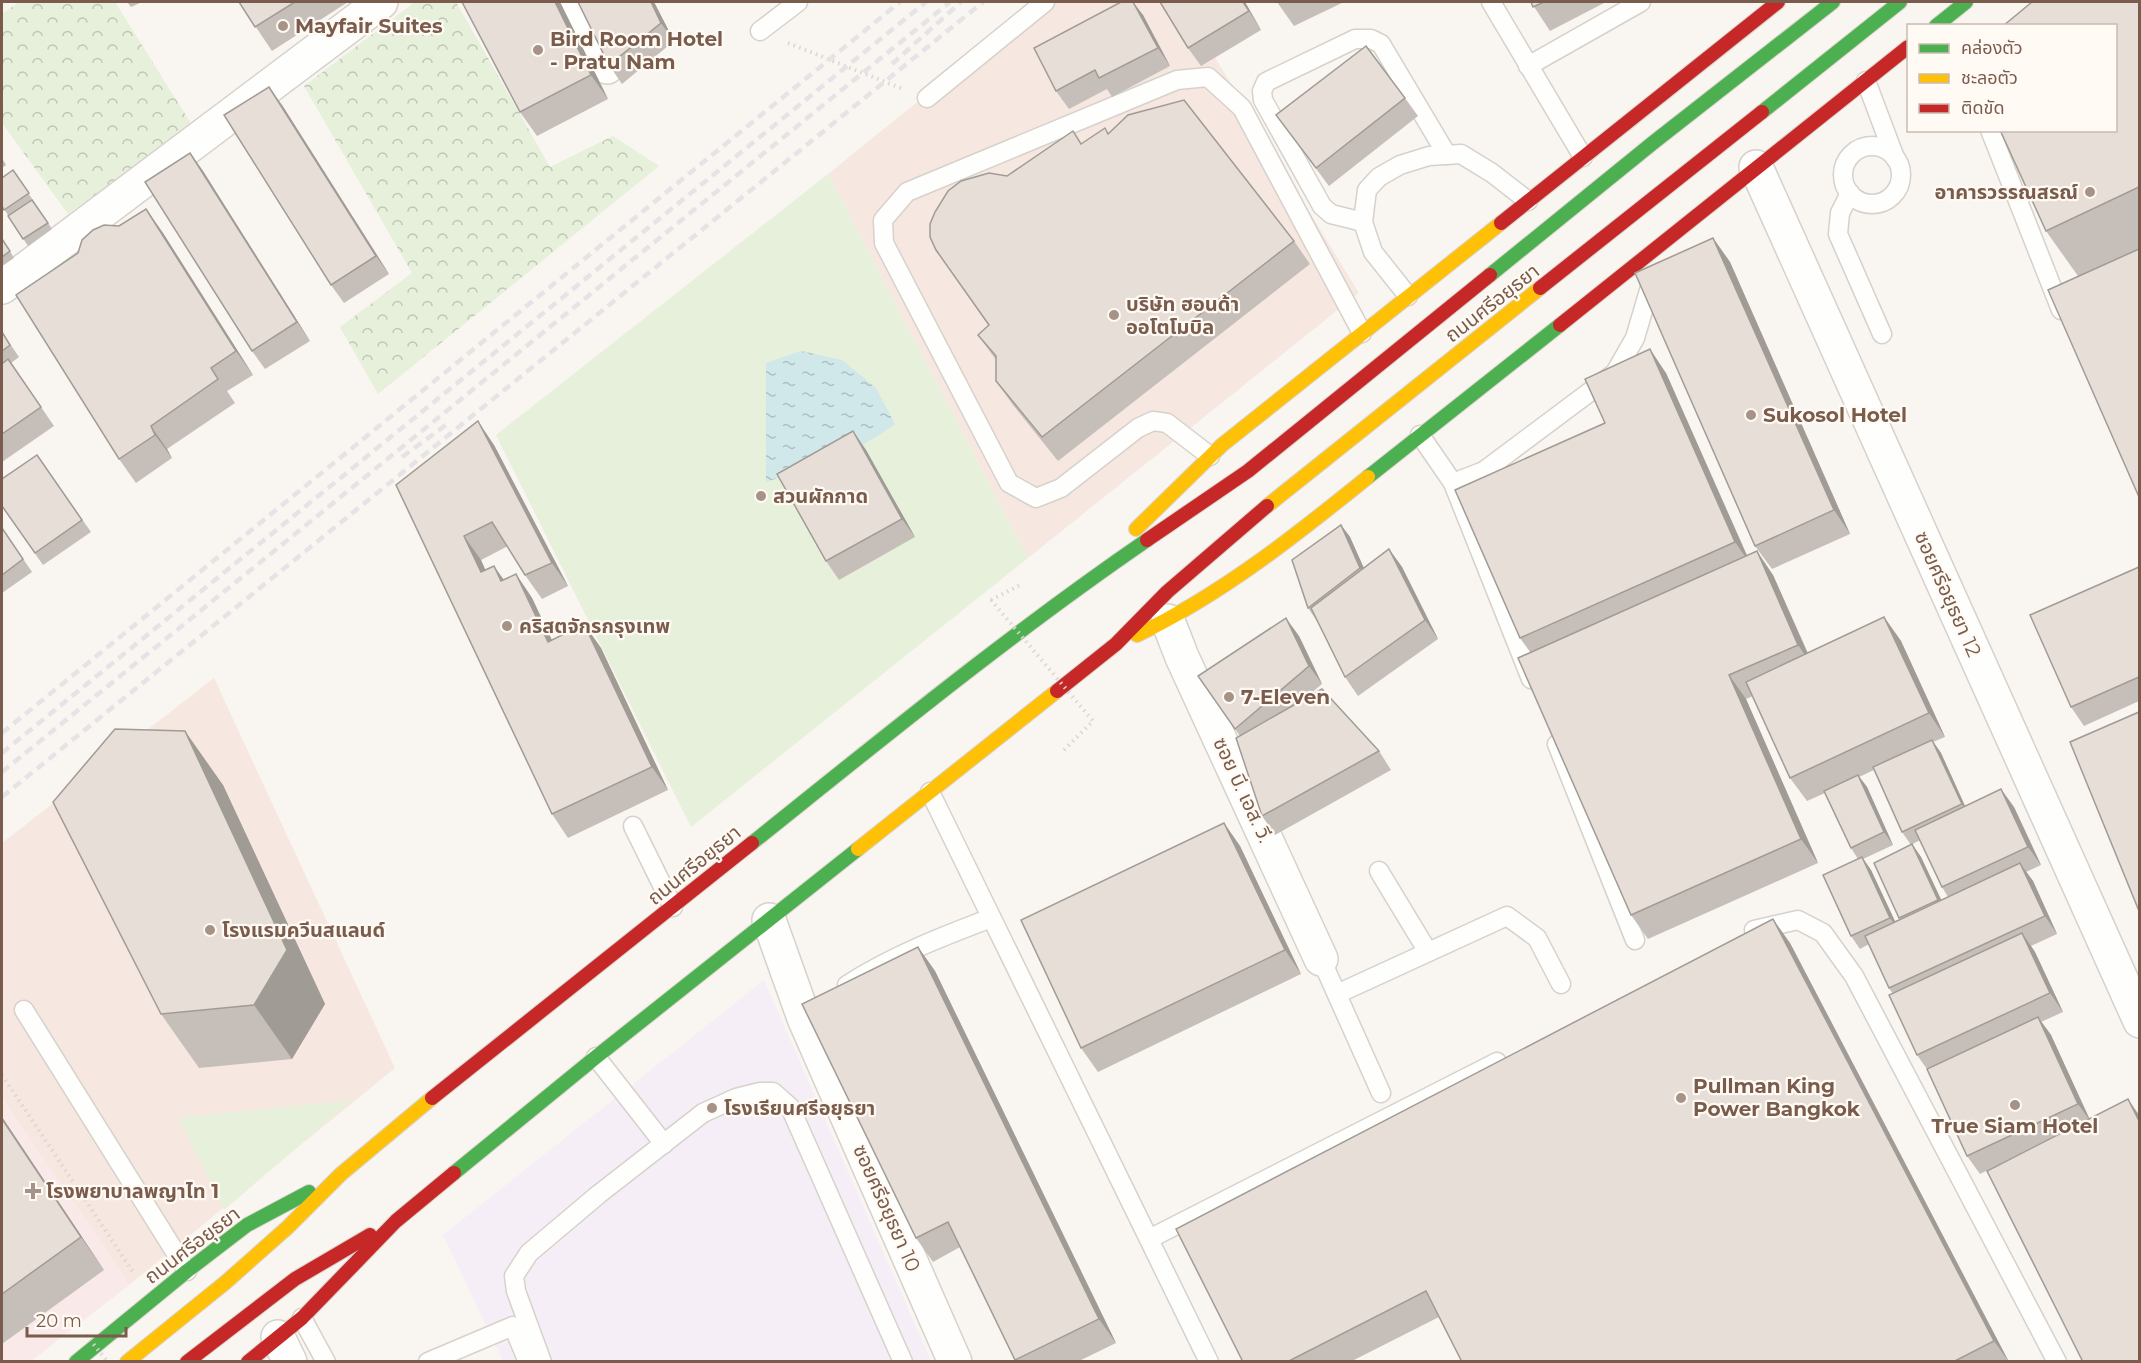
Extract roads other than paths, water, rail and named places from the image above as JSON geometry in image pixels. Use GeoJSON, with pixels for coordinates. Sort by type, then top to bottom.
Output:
{"type":"FeatureCollection","features":[{"type":"Feature","properties":{"kind":"main road","name":"ถนนศรีอยุธยา"},"geometry":{"type":"LineString","coordinates":[[1074,590],[1210,456],[1778,2]]}},
{"type":"Feature","properties":{"kind":"main road","name":"ถนนศรีอยุธยา"},"geometry":{"type":"LineString","coordinates":[[128,1362],[235,1274],[288,1227],[341,1174],[391,1131],[971,668],[1074,590],[1248,471],[1654,142],[1833,2]]}},
{"type":"Feature","properties":{"kind":"main road","name":"ถนนศรีอยุธยา"},"geometry":{"type":"LineString","coordinates":[[248,1362],[290,1339],[396,1221],[596,1057],[1116,644],[1167,592],[1216,548],[1900,2]]}},
{"type":"Feature","properties":{"kind":"main road"},"geometry":{"type":"LineString","coordinates":[[1945,23],[1966,2]]}},
{"type":"Feature","properties":{"kind":"main road","name":"ถนนศรีอยุธยา"},"geometry":{"type":"LineString","coordinates":[[1116,644],[1168,621],[1220,589],[1282,546],[1907,48]]}},
{"type":"Feature","properties":{"kind":"main road","name":"ถนนศรีอยุธยา"},"geometry":{"type":"LineString","coordinates":[[76,1362],[247,1225],[341,1174]]}},
{"type":"Feature","properties":{"kind":"main road","name":"ถนนศรีอยุธยา"},"geometry":{"type":"LineString","coordinates":[[188,1362],[309,1270],[396,1221]]}},
{"type":"Feature","properties":{"kind":"street"},"geometry":{"type":"LineString","coordinates":[[2,287],[381,2]]}},
{"type":"Feature","properties":{"kind":"street"},"geometry":{"type":"LineString","coordinates":[[575,2],[607,67]]}},
{"type":"Feature","properties":{"kind":"street","name":"ซอยศรีอยุธยา 12"},"geometry":{"type":"LineString","coordinates":[[1756,167],[2138,1013]]}},
{"type":"Feature","properties":{"kind":"street","name":"ซอย บี. เอส. วี."},"geometry":{"type":"LineString","coordinates":[[1168,621],[1182,657],[1321,959]]}},
{"type":"Feature","properties":{"kind":"street","name":"ซอยศรีอยุธยา 10"},"geometry":{"type":"LineString","coordinates":[[769,920],[819,1006],[955,1362]]}},
{"type":"Feature","properties":{"kind":"lane"},"geometry":{"type":"LineString","coordinates":[[760,31],[798,2]]}},
{"type":"Feature","properties":{"kind":"lane"},"geometry":{"type":"LineString","coordinates":[[927,98],[1045,2]]}},
{"type":"Feature","properties":{"kind":"lane"},"geometry":{"type":"LineString","coordinates":[[1491,2],[1582,157]]}},
{"type":"Feature","properties":{"kind":"lane"},"geometry":{"type":"LineString","coordinates":[[1528,66],[1641,2]]}},
{"type":"Feature","properties":{"kind":"lane"},"geometry":{"type":"LineString","coordinates":[[1363,222],[1331,214],[1322,206],[1263,100],[1262,91],[1266,82],[1355,39],[1371,39],[1381,45],[1447,156]]}},
{"type":"Feature","properties":{"kind":"lane"},"geometry":{"type":"LineString","coordinates":[[1210,456],[1167,423],[1153,421],[1138,428],[1060,488],[1035,498],[1009,483],[884,243],[883,220],[907,192],[1177,80],[1208,77],[1242,108],[1362,333]]}},
{"type":"Feature","properties":{"kind":"lane"},"geometry":{"type":"LineString","coordinates":[[1866,81],[1895,158]]}},
{"type":"Feature","properties":{"kind":"lane"},"geometry":{"type":"LineString","coordinates":[[1991,132],[2063,315],[2081,302]]}},
{"type":"Feature","properties":{"kind":"lane"},"geometry":{"type":"LineString","coordinates":[[1871,146],[1889,151],[1900,166],[1901,175],[1895,193],[1879,203],[1870,204],[1861,202],[1850,193],[1843,180],[1843,170],[1852,153],[1871,146]]}},
{"type":"Feature","properties":{"kind":"lane"},"geometry":{"type":"LineString","coordinates":[[1408,296],[1373,252],[1363,222],[1367,190],[1379,177],[1400,165],[1429,156],[1461,154],[1528,201]]}},
{"type":"Feature","properties":{"kind":"lane"},"geometry":{"type":"LineString","coordinates":[[1850,193],[1840,213],[1838,234],[1882,334]]}},
{"type":"Feature","properties":{"kind":"lane"},"geometry":{"type":"LineString","coordinates":[[1454,483],[1484,471],[1615,373],[1635,338],[1653,281],[1654,248]]}},
{"type":"Feature","properties":{"kind":"lane"},"geometry":{"type":"LineString","coordinates":[[1419,435],[1454,483],[1538,695]]}},
{"type":"Feature","properties":{"kind":"lane"},"geometry":{"type":"LineString","coordinates":[[1551,728],[1635,940]]}},
{"type":"Feature","properties":{"kind":"lane"},"geometry":{"type":"LineString","coordinates":[[930,792],[1209,1362]]}},
{"type":"Feature","properties":{"kind":"lane"},"geometry":{"type":"LineString","coordinates":[[633,826],[673,907]]}},
{"type":"Feature","properties":{"kind":"lane"},"geometry":{"type":"LineString","coordinates":[[1379,871],[1428,952]]}},
{"type":"Feature","properties":{"kind":"lane"},"geometry":{"type":"LineString","coordinates":[[1337,994],[1507,916],[1537,938],[1561,984]]}},
{"type":"Feature","properties":{"kind":"lane"},"geometry":{"type":"LineString","coordinates":[[819,1006],[873,968],[920,945],[992,918]]}},
{"type":"Feature","properties":{"kind":"lane"},"geometry":{"type":"LineString","coordinates":[[1743,935],[1753,930],[1798,920],[1822,933],[1854,975],[2057,1362]]}},
{"type":"Feature","properties":{"kind":"lane"},"geometry":{"type":"LineString","coordinates":[[1321,959],[1381,1093]]}},
{"type":"Feature","properties":{"kind":"lane"},"geometry":{"type":"LineString","coordinates":[[24,1010],[187,1271]]}},
{"type":"Feature","properties":{"kind":"lane"},"geometry":{"type":"LineString","coordinates":[[1149,1239],[1515,1053]]}},
{"type":"Feature","properties":{"kind":"lane"},"geometry":{"type":"LineString","coordinates":[[596,1057],[664,1144]]}},
{"type":"Feature","properties":{"kind":"lane"},"geometry":{"type":"LineString","coordinates":[[542,1362],[516,1291],[514,1276],[520,1264],[529,1253],[590,1201],[703,1113],[736,1098],[760,1092],[773,1092],[790,1107],[903,1362]]}},
{"type":"Feature","properties":{"kind":"lane"},"geometry":{"type":"LineString","coordinates":[[428,1362],[513,1326],[528,1362]]}},
{"type":"Feature","properties":{"kind":"lane"},"geometry":{"type":"LineString","coordinates":[[290,1339],[326,1362]]}},
{"type":"Feature","properties":{"kind":"water"},"geometry":{"type":"Polygon","coordinates":[[[801,351],[842,360],[876,388],[895,424],[850,451],[766,482],[766,363],[801,351]]]}},
{"type":"Feature","properties":{"kind":"railway"},"geometry":{"type":"LineString","coordinates":[[2,733],[900,2]]}},
{"type":"Feature","properties":{"kind":"railway"},"geometry":{"type":"LineString","coordinates":[[2,753],[926,2]]}},
{"type":"Feature","properties":{"kind":"railway"},"geometry":{"type":"LineString","coordinates":[[2,772],[950,2]]}},
{"type":"Feature","properties":{"kind":"railway"},"geometry":{"type":"LineString","coordinates":[[892,64],[961,2]]}},
{"type":"Feature","properties":{"kind":"railway"},"geometry":{"type":"LineString","coordinates":[[2,797],[983,2]]}},
{"type":"Feature","properties":{"kind":"railway"},"geometry":{"type":"LineString","coordinates":[[402,457],[450,422]]}},
{"type":"Feature","properties":{"kind":"place","name":"Mayfair Suites"},"geometry":{"type":"Point","coordinates":[283,26]}},
{"type":"Feature","properties":{"kind":"place","name":"Bird Room Hotel - Pratu Nam"},"geometry":{"type":"Point","coordinates":[538,50]}},
{"type":"Feature","properties":{"kind":"place","name":"อาคารวรรณสรณ์"},"geometry":{"type":"Point","coordinates":[2090,192]}},
{"type":"Feature","properties":{"kind":"place","name":"บริษัท ฮอนด้า ออโตโมบิล"},"geometry":{"type":"Point","coordinates":[1114,315]}},
{"type":"Feature","properties":{"kind":"place","name":"Sukosol Hotel"},"geometry":{"type":"Point","coordinates":[1751,415]}},
{"type":"Feature","properties":{"kind":"place","name":"สวนผักกาด"},"geometry":{"type":"Point","coordinates":[761,496]}},
{"type":"Feature","properties":{"kind":"place","name":"คริสตจักรกรุงเทพ"},"geometry":{"type":"Point","coordinates":[507,626]}},
{"type":"Feature","properties":{"kind":"place","name":"7-Eleven"},"geometry":{"type":"Point","coordinates":[1229,697]}},
{"type":"Feature","properties":{"kind":"place","name":"โรงแรมควีนสแลนด์"},"geometry":{"type":"Point","coordinates":[210,930]}},
{"type":"Feature","properties":{"kind":"place","name":"Pullman King Power Bangkok"},"geometry":{"type":"Point","coordinates":[1681,1098]}},
{"type":"Feature","properties":{"kind":"place","name":"True Siam Hotel"},"geometry":{"type":"Point","coordinates":[2015,1105]}},
{"type":"Feature","properties":{"kind":"place","name":"โรงเรียนศรีอยุธยา"},"geometry":{"type":"Point","coordinates":[712,1108]}},
{"type":"Feature","properties":{"kind":"place","name":"โรงพยาบาลพญาไท 1"},"geometry":{"type":"Point","coordinates":[33,1191]}}]}
